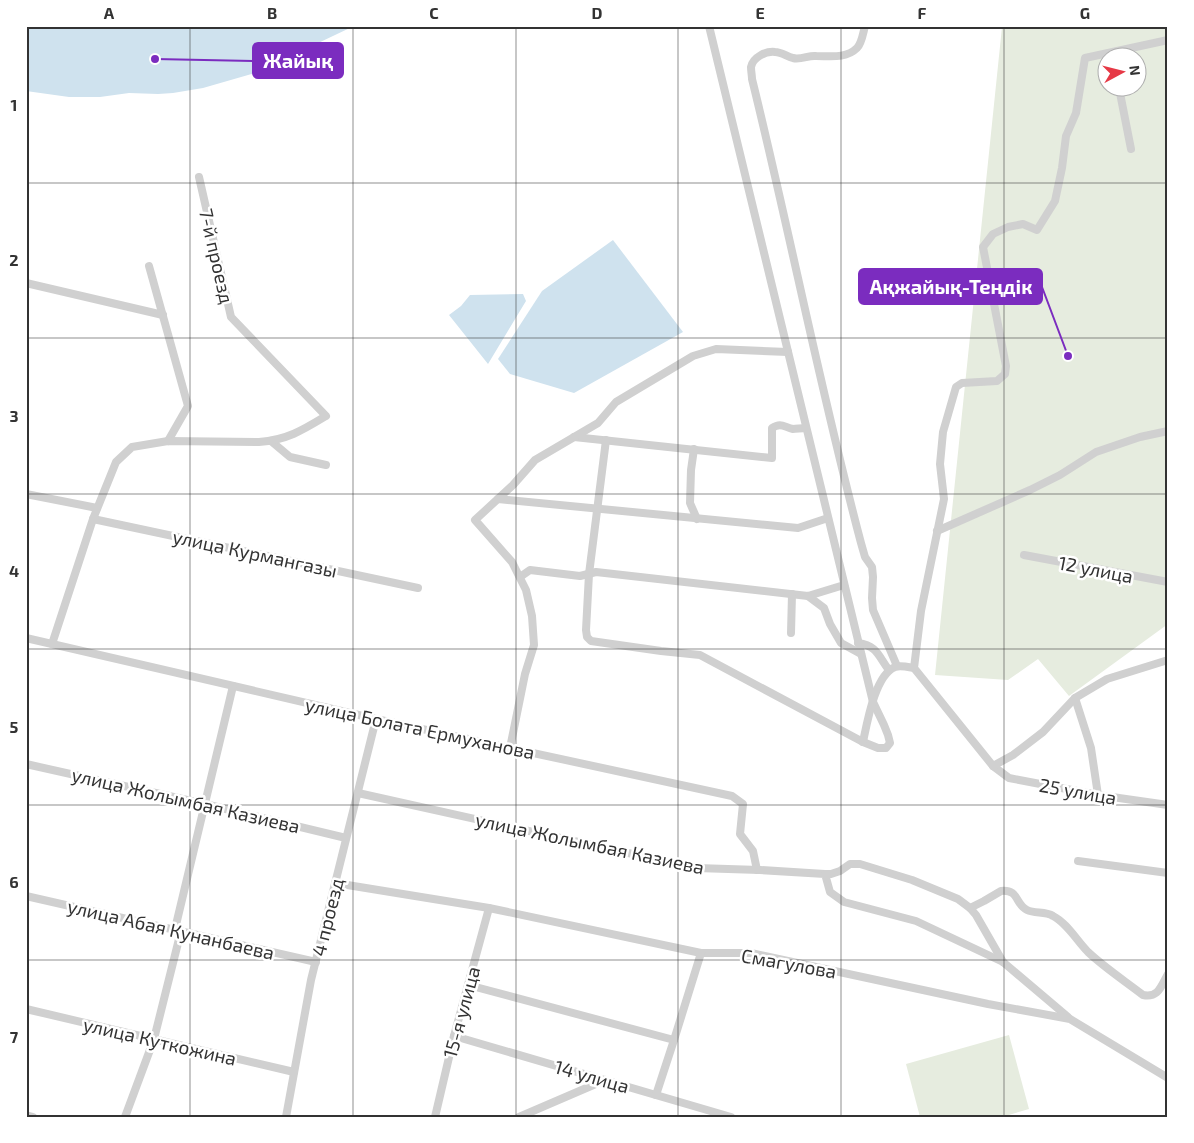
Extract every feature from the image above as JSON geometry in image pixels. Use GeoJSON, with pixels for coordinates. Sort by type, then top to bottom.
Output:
{"type":"FeatureCollection","features":[{"type":"Feature","properties":{"kind":"street"},"geometry":{"type":"LineString","coordinates":[[606,440],[589,574],[587,637],[591,641],[700,655],[863,742],[878,748],[886,748],[890,743],[888,734],[873,702],[858,643],[709,26]]}},
{"type":"Feature","properties":{"kind":"street"},"geometry":{"type":"LineString","coordinates":[[865,26],[858,47],[848,54],[835,57],[793,58],[775,52],[766,52],[758,57],[751,67],[752,79],[831,427],[865,557],[872,567],[873,610],[893,668]]}},
{"type":"Feature","properties":{"kind":"street"},"geometry":{"type":"LineString","coordinates":[[1139,48],[1168,40]]}},
{"type":"Feature","properties":{"kind":"street"},"geometry":{"type":"LineString","coordinates":[[858,643],[866,644],[875,649],[893,668],[914,668],[921,611],[944,499],[940,464],[943,432],[956,387],[962,383],[997,381],[1004,374],[1006,366],[983,248],[993,234],[1008,227],[1023,224],[1037,230],[1055,201],[1066,136],[1076,113],[1084,58],[1096,57]]}},
{"type":"Feature","properties":{"kind":"street"},"geometry":{"type":"LineString","coordinates":[[1121,98],[1131,149]]}},
{"type":"Feature","properties":{"kind":"street","name":"7-й проезд"},"geometry":{"type":"LineString","coordinates":[[199,177],[231,317],[326,416],[298,432],[271,441]]}},
{"type":"Feature","properties":{"kind":"street"},"geometry":{"type":"LineString","coordinates":[[149,266],[188,406],[168,441]]}},
{"type":"Feature","properties":{"kind":"street"},"geometry":{"type":"LineString","coordinates":[[26,283],[162,315]]}},
{"type":"Feature","properties":{"kind":"street"},"geometry":{"type":"LineString","coordinates":[[510,748],[525,674],[534,645],[532,616],[526,590],[512,562],[475,520],[513,485],[535,460],[598,423],[616,402],[693,356],[716,349],[788,352]]}},
{"type":"Feature","properties":{"kind":"street"},"geometry":{"type":"LineString","coordinates":[[574,437],[772,458],[772,428],[784,425],[793,429],[806,428]]}},
{"type":"Feature","properties":{"kind":"street"},"geometry":{"type":"LineString","coordinates":[[937,531],[1030,490],[1060,475],[1096,452],[1140,437],[1168,431]]}},
{"type":"Feature","properties":{"kind":"street"},"geometry":{"type":"LineString","coordinates":[[52,644],[97,508],[116,462],[132,447],[168,441],[271,441],[290,457],[326,465]]}},
{"type":"Feature","properties":{"kind":"street"},"geometry":{"type":"LineString","coordinates":[[694,449],[690,503],[697,519]]}},
{"type":"Feature","properties":{"kind":"street"},"geometry":{"type":"LineString","coordinates":[[26,494],[97,508]]}},
{"type":"Feature","properties":{"kind":"street"},"geometry":{"type":"LineString","coordinates":[[498,500],[798,528],[828,518]]}},
{"type":"Feature","properties":{"kind":"street","name":"улица Курмангазы"},"geometry":{"type":"LineString","coordinates":[[93,519],[418,588]]}},
{"type":"Feature","properties":{"kind":"street","name":"12 улица"},"geometry":{"type":"LineString","coordinates":[[1024,555],[1168,582]]}},
{"type":"Feature","properties":{"kind":"street"},"geometry":{"type":"LineString","coordinates":[[520,577],[530,570],[580,576],[596,572],[808,596],[844,586]]}},
{"type":"Feature","properties":{"kind":"street"},"geometry":{"type":"LineString","coordinates":[[791,633],[792,594]]}},
{"type":"Feature","properties":{"kind":"street"},"geometry":{"type":"LineString","coordinates":[[808,596],[824,608],[830,624],[841,643],[861,654]]}},
{"type":"Feature","properties":{"kind":"street","name":"улица Болата Ермуханова"},"geometry":{"type":"LineString","coordinates":[[26,638],[376,719],[732,796],[743,804],[740,834],[753,851],[757,870]]}},
{"type":"Feature","properties":{"kind":"street"},"geometry":{"type":"LineString","coordinates":[[993,766],[1013,755],[1043,732],[1075,698],[1107,679],[1168,660]]}},
{"type":"Feature","properties":{"kind":"street"},"geometry":{"type":"LineString","coordinates":[[863,742],[878,686],[893,668]]}},
{"type":"Feature","properties":{"kind":"street","name":"25 улица"},"geometry":{"type":"LineString","coordinates":[[914,668],[993,766],[1009,778],[1098,795],[1168,805]]}},
{"type":"Feature","properties":{"kind":"street"},"geometry":{"type":"LineString","coordinates":[[125,1117],[154,1039],[205,804],[233,686]]}},
{"type":"Feature","properties":{"kind":"street"},"geometry":{"type":"LineString","coordinates":[[1075,698],[1091,748],[1098,795]]}},
{"type":"Feature","properties":{"kind":"street","name":"4 проезд"},"geometry":{"type":"LineString","coordinates":[[286,1117],[311,980],[376,719]]}},
{"type":"Feature","properties":{"kind":"street","name":"улица Жолымбая Казиева"},"geometry":{"type":"LineString","coordinates":[[26,764],[346,838]]}},
{"type":"Feature","properties":{"kind":"street","name":"улица Жолымбая Казиева"},"geometry":{"type":"LineString","coordinates":[[358,793],[696,868],[831,874],[840,871],[850,864],[860,864],[919,883],[958,899],[976,914],[1003,962]]}},
{"type":"Feature","properties":{"kind":"street"},"geometry":{"type":"LineString","coordinates":[[1078,861],[1168,873]]}},
{"type":"Feature","properties":{"kind":"street","name":"улица Жолымбая Казиева"},"geometry":{"type":"LineString","coordinates":[[825,874],[830,892],[844,902],[916,921],[1003,962],[1070,1019]]}},
{"type":"Feature","properties":{"kind":"street","name":"Смагулова"},"geometry":{"type":"LineString","coordinates":[[335,883],[489,908],[701,952],[751,953],[988,1004],[1070,1019],[1168,1078]]}},
{"type":"Feature","properties":{"kind":"street"},"geometry":{"type":"LineString","coordinates":[[970,908],[1001,891],[1012,892],[1028,911],[1054,916],[1066,926],[1090,953],[1143,995],[1154,995],[1158,992],[1168,974]]}},
{"type":"Feature","properties":{"kind":"street","name":"улица Абая Кунанбаева"},"geometry":{"type":"LineString","coordinates":[[26,896],[316,962]]}},
{"type":"Feature","properties":{"kind":"street","name":"15-я улица"},"geometry":{"type":"LineString","coordinates":[[435,1117],[454,1036],[489,908]]}},
{"type":"Feature","properties":{"kind":"street"},"geometry":{"type":"LineString","coordinates":[[656,1095],[701,952]]}},
{"type":"Feature","properties":{"kind":"street"},"geometry":{"type":"LineString","coordinates":[[468,985],[674,1040]]}},
{"type":"Feature","properties":{"kind":"street","name":"улица Куткожина"},"geometry":{"type":"LineString","coordinates":[[26,1009],[294,1072]]}},
{"type":"Feature","properties":{"kind":"street","name":"14 улица"},"geometry":{"type":"LineString","coordinates":[[454,1036],[731,1117]]}},
{"type":"Feature","properties":{"kind":"street"},"geometry":{"type":"LineString","coordinates":[[519,1117],[605,1080]]}},
{"type":"Feature","properties":{"kind":"street"},"geometry":{"type":"LineString","coordinates":[[26,1115],[32,1117]]}},
{"type":"Feature","properties":{"kind":"shaded area"},"geometry":{"type":"Polygon","coordinates":[[[1168,26],[1168,624],[1069,696],[1038,659],[1008,680],[935,675],[1002,27],[1168,26]]]}},
{"type":"Feature","properties":{"kind":"shaded area"},"geometry":{"type":"Polygon","coordinates":[[[1009,1035],[1029,1109],[1002,1117],[920,1117],[906,1064],[1009,1035]]]}},
{"type":"Feature","properties":{"kind":"water"},"geometry":{"type":"Polygon","coordinates":[[[26,26],[354,26],[255,73],[203,88],[173,93],[129,93],[100,97],[69,97],[26,91],[26,26]]]}},
{"type":"Feature","properties":{"kind":"water"},"geometry":{"type":"Polygon","coordinates":[[[613,240],[683,332],[574,393],[510,374],[498,359],[542,291],[613,240]]]}},
{"type":"Feature","properties":{"kind":"water"},"geometry":{"type":"Polygon","coordinates":[[[523,294],[526,301],[488,364],[449,315],[461,306],[470,295],[523,294]]]}},
{"type":"Feature","properties":{"kind":"place","name":"Жайық"},"geometry":{"type":"Point","coordinates":[155,59]}},
{"type":"Feature","properties":{"kind":"place","name":"Ақжайық-Теңдік"},"geometry":{"type":"Point","coordinates":[1068,356]}}]}
